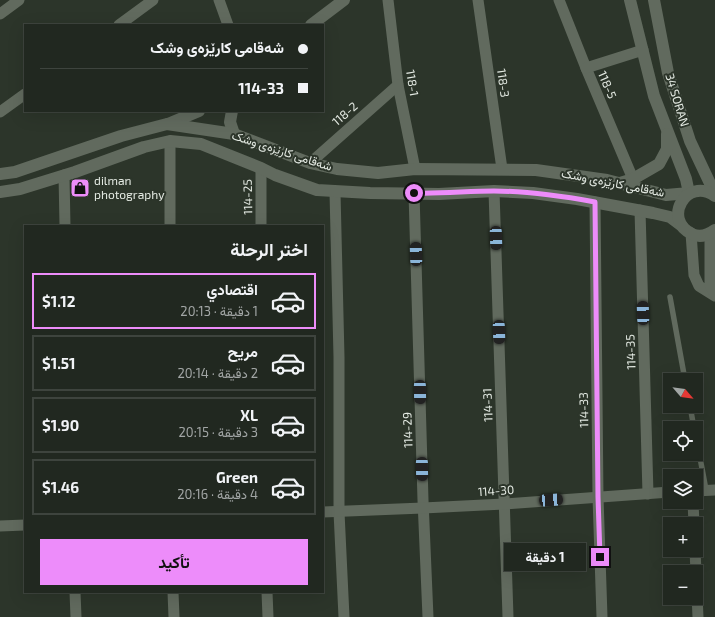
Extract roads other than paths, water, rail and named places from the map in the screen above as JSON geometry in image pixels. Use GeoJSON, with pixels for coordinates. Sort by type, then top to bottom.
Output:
{"type":"FeatureCollection","features":[{"type":"Feature","properties":{"kind":"main road"},"geometry":{"type":"LineString","coordinates":[[312,24],[344,0]]}},
{"type":"Feature","properties":{"kind":"main road","name":"34 SORAN"},"geometry":{"type":"LineString","coordinates":[[630,0],[654,96],[686,179],[689,193]]}},
{"type":"Feature","properties":{"kind":"main road","name":"34 SORAN"},"geometry":{"type":"LineString","coordinates":[[654,0],[668,72],[690,141],[715,195]]}},
{"type":"Feature","properties":{"kind":"main road"},"geometry":{"type":"LineString","coordinates":[[167,124],[197,112]]}},
{"type":"Feature","properties":{"kind":"main road"},"geometry":{"type":"LineString","coordinates":[[232,112],[230,122],[234,134]]}},
{"type":"Feature","properties":{"kind":"main road","name":"شەقامی کارێزەی وشک"},"geometry":{"type":"LineString","coordinates":[[0,174],[15,172],[121,136],[167,124],[234,134],[310,162],[338,169],[378,173],[415,170],[536,170],[607,180],[666,195],[703,191],[710,192],[715,195]]}},
{"type":"Feature","properties":{"kind":"main road"},"geometry":{"type":"LineString","coordinates":[[619,183],[633,179],[659,164],[667,149],[667,129]]}},
{"type":"Feature","properties":{"kind":"main road","name":"شەقامی کارێزەی وشک"},"geometry":{"type":"LineString","coordinates":[[0,192],[20,189],[144,147],[170,141],[200,144],[261,168],[274,175],[317,190],[335,192],[439,194],[494,191],[533,193],[595,202],[670,217],[686,229]]}},
{"type":"Feature","properties":{"kind":"main road"},"geometry":{"type":"LineString","coordinates":[[689,193],[680,204],[678,211],[679,219],[686,229],[694,235],[702,236],[713,233]]}},
{"type":"Feature","properties":{"kind":"street"},"geometry":{"type":"LineString","coordinates":[[0,14],[19,0]]}},
{"type":"Feature","properties":{"kind":"street"},"geometry":{"type":"LineString","coordinates":[[120,24],[153,0]]}},
{"type":"Feature","properties":{"kind":"street"},"geometry":{"type":"LineString","coordinates":[[219,0],[228,24]]}},
{"type":"Feature","properties":{"kind":"street","name":"118-1"},"geometry":{"type":"LineString","coordinates":[[388,0],[398,85],[415,170]]}},
{"type":"Feature","properties":{"kind":"street","name":"118-3"},"geometry":{"type":"LineString","coordinates":[[478,0],[502,169]]}},
{"type":"Feature","properties":{"kind":"street","name":"118-5"},"geometry":{"type":"LineString","coordinates":[[559,0],[633,179]]}},
{"type":"Feature","properties":{"kind":"street"},"geometry":{"type":"LineString","coordinates":[[586,68],[642,50]]}},
{"type":"Feature","properties":{"kind":"street","name":"118-2"},"geometry":{"type":"LineString","coordinates":[[310,162],[398,85]]}},
{"type":"Feature","properties":{"kind":"street"},"geometry":{"type":"LineString","coordinates":[[0,112],[24,95]]}},
{"type":"Feature","properties":{"kind":"street"},"geometry":{"type":"LineString","coordinates":[[170,141],[170,225]]}},
{"type":"Feature","properties":{"kind":"street","name":"114-25"},"geometry":{"type":"LineString","coordinates":[[261,168],[261,225]]}},
{"type":"Feature","properties":{"kind":"street"},"geometry":{"type":"LineString","coordinates":[[64,175],[65,225]]}},
{"type":"Feature","properties":{"kind":"street","name":"114-31"},"geometry":{"type":"LineString","coordinates":[[494,191],[508,617]]}},
{"type":"Feature","properties":{"kind":"street"},"geometry":{"type":"LineString","coordinates":[[335,192],[339,357],[339,512],[344,617]]}},
{"type":"Feature","properties":{"kind":"street","name":"114-29"},"geometry":{"type":"LineString","coordinates":[[414,193],[423,508],[428,617]]}},
{"type":"Feature","properties":{"kind":"street","name":"114-33"},"geometry":{"type":"LineString","coordinates":[[595,202],[598,497],[602,617]]}},
{"type":"Feature","properties":{"kind":"street","name":"114-35"},"geometry":{"type":"LineString","coordinates":[[640,210],[648,494]]}},
{"type":"Feature","properties":{"kind":"street"},"geometry":{"type":"LineString","coordinates":[[686,229],[694,275],[698,286],[715,293]]}},
{"type":"Feature","properties":{"kind":"street"},"geometry":{"type":"LineString","coordinates":[[713,233],[710,285],[715,293]]}},
{"type":"Feature","properties":{"kind":"street","name":"114-30"},"geometry":{"type":"LineString","coordinates":[[324,512],[504,504],[663,493]]}},
{"type":"Feature","properties":{"kind":"street"},"geometry":{"type":"LineString","coordinates":[[0,526],[24,525]]}},
{"type":"Feature","properties":{"kind":"street"},"geometry":{"type":"LineString","coordinates":[[695,557],[698,617]]}},
{"type":"Feature","properties":{"kind":"street"},"geometry":{"type":"LineString","coordinates":[[75,593],[76,617]]}},
{"type":"Feature","properties":{"kind":"street"},"geometry":{"type":"LineString","coordinates":[[173,593],[174,617]]}},
{"type":"Feature","properties":{"kind":"street"},"geometry":{"type":"LineString","coordinates":[[267,593],[268,617]]}},
{"type":"Feature","properties":{"kind":"lane"},"geometry":{"type":"LineString","coordinates":[[670,297],[685,373]]}},
{"type":"Feature","properties":{"kind":"lane"},"geometry":{"type":"LineString","coordinates":[[701,461],[706,490]]}},
{"type":"Feature","properties":{"kind":"place","name":"dilman photography"},"geometry":{"type":"Point","coordinates":[80,188]}}]}
